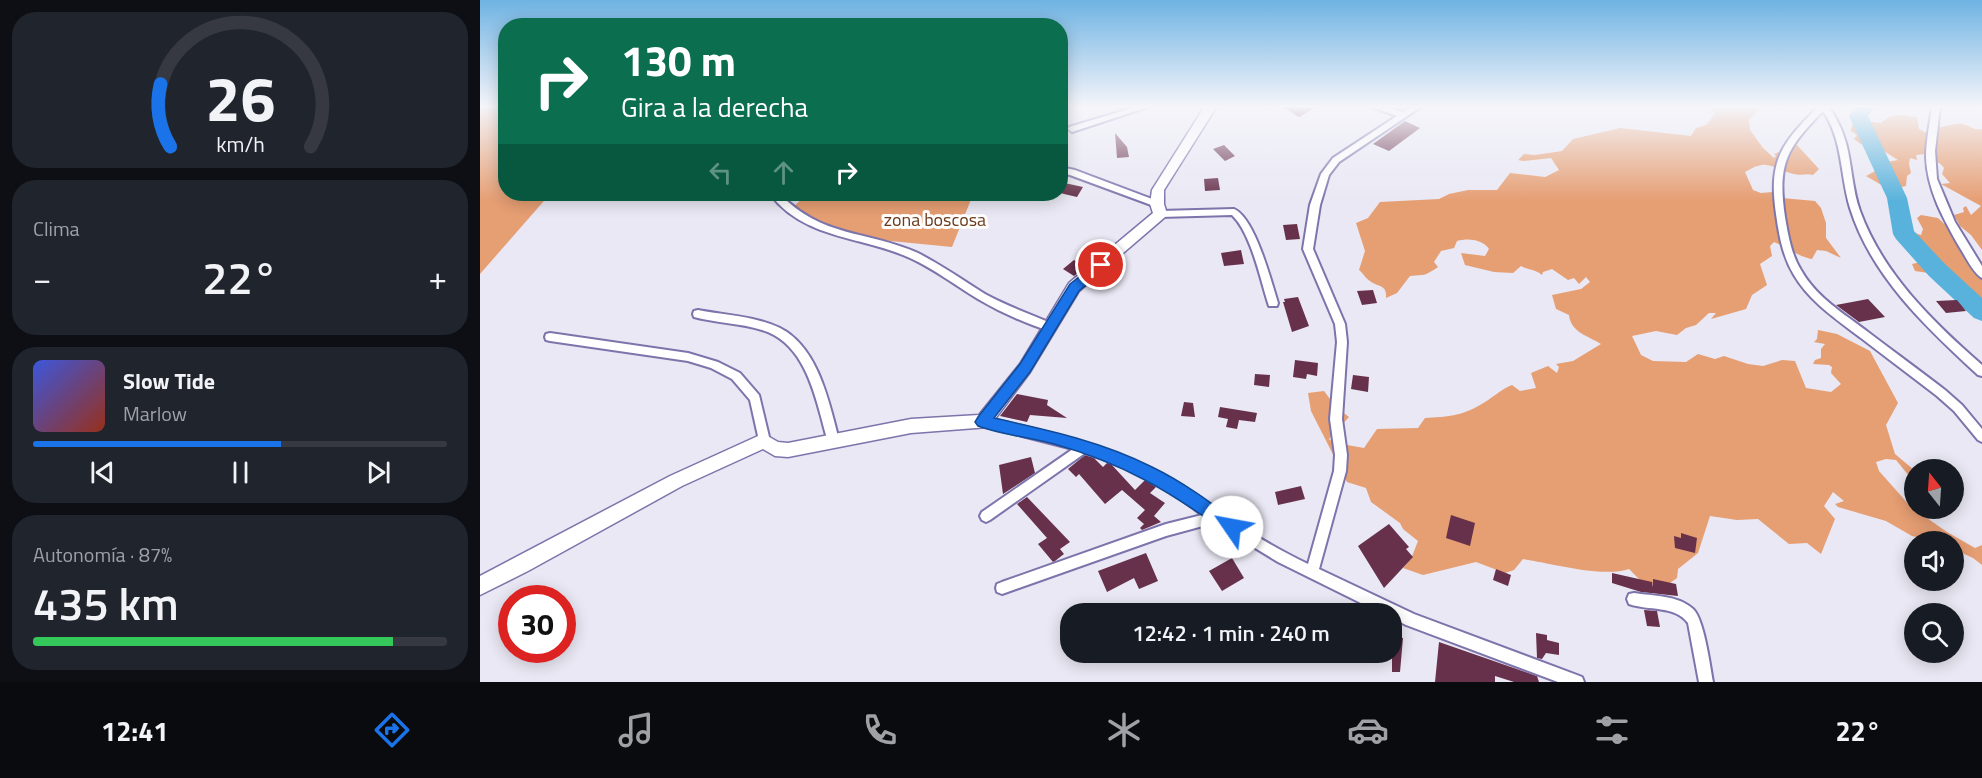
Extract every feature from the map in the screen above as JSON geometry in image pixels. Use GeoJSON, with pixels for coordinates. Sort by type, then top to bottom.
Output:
{"type":"FeatureCollection","features":[{"type":"Feature","properties":{"kind":"street"},"geometry":{"type":"LineString","coordinates":[[983,422],[1025,368],[1074,287],[1158,209],[1161,185],[1191,138]]}},
{"type":"Feature","properties":{"kind":"street"},"geometry":{"type":"LineString","coordinates":[[1312,572],[1340,471],[1341,447],[1336,419],[1342,342],[1340,324],[1312,259],[1308,241],[1315,205],[1325,174],[1346,152],[1368,138]]}},
{"type":"Feature","properties":{"kind":"street"},"geometry":{"type":"LineString","coordinates":[[1795,138],[1781,159],[1778,174],[1786,241],[1791,260],[1803,284],[1821,302],[1941,393],[1958,408],[1982,436]]}},
{"type":"Feature","properties":{"kind":"street"},"geometry":{"type":"LineString","coordinates":[[1842,138],[1854,207],[1867,241],[1877,259],[1943,334],[1982,372]]}},
{"type":"Feature","properties":{"kind":"street"},"geometry":{"type":"LineString","coordinates":[[1932,138],[1930,158],[1933,180],[1951,223],[1982,274]]}},
{"type":"Feature","properties":{"kind":"street"},"geometry":{"type":"LineString","coordinates":[[1068,171],[1158,209],[1236,213],[1241,217],[1273,303]]}},
{"type":"Feature","properties":{"kind":"street"},"geometry":{"type":"LineString","coordinates":[[782,201],[796,215],[809,223],[903,251],[931,264],[994,303],[1049,327]]}},
{"type":"Feature","properties":{"kind":"street"},"geometry":{"type":"LineString","coordinates":[[698,314],[750,323],[777,332],[787,339],[814,374],[833,440]]}},
{"type":"Feature","properties":{"kind":"street"},"geometry":{"type":"LineString","coordinates":[[550,337],[688,357],[729,372],[736,376],[755,398],[764,441],[775,449],[780,450],[911,426],[983,422],[1084,447],[1147,471],[1181,491],[1215,517],[1282,558],[1411,620],[1577,682]]}},
{"type":"Feature","properties":{"kind":"street"},"geometry":{"type":"LineString","coordinates":[[480,586],[522,566],[676,481],[764,441]]}},
{"type":"Feature","properties":{"kind":"street"},"geometry":{"type":"LineString","coordinates":[[986,516],[1084,447]]}},
{"type":"Feature","properties":{"kind":"street"},"geometry":{"type":"LineString","coordinates":[[1002,588],[1166,530],[1215,517]]}},
{"type":"Feature","properties":{"kind":"street"},"geometry":{"type":"LineString","coordinates":[[1634,599],[1681,608],[1690,613],[1694,620],[1706,682]]}},
{"type":"Feature","properties":{"kind":"green space"},"geometry":{"type":"Polygon","coordinates":[[[480,138],[498,138],[498,201],[544,201],[480,274],[480,138]]]}},
{"type":"Feature","properties":{"kind":"green space"},"geometry":{"type":"Polygon","coordinates":[[[1578,138],[1756,138],[1774,158],[1776,156],[1774,154],[1797,145],[1819,169],[1813,175],[1796,175],[1765,165],[1745,172],[1753,190],[1761,193],[1772,192],[1782,198],[1815,201],[1821,208],[1826,223],[1826,238],[1841,258],[1826,251],[1817,250],[1812,259],[1807,258],[1774,242],[1770,246],[1772,256],[1760,264],[1767,285],[1752,295],[1746,309],[1711,319],[1716,313],[1709,313],[1696,325],[1686,328],[1677,335],[1656,331],[1632,336],[1641,355],[1653,361],[1686,362],[1698,354],[1715,359],[1724,356],[1763,366],[1782,360],[1795,361],[1806,388],[1831,392],[1841,384],[1831,373],[1832,367],[1813,364],[1815,360],[1821,358],[1821,349],[1825,344],[1814,342],[1817,339],[1818,330],[1837,334],[1870,351],[1898,403],[1886,425],[1895,454],[1904,462],[1904,470],[1896,460],[1886,459],[1876,462],[1879,471],[1904,499],[1904,519],[1928,519],[1946,531],[1904,531],[1886,521],[1838,507],[1835,504],[1844,501],[1833,492],[1824,506],[1835,519],[1821,554],[1807,543],[1789,544],[1758,519],[1737,520],[1710,516],[1698,553],[1678,569],[1677,578],[1666,586],[1642,582],[1629,569],[1591,571],[1523,559],[1514,570],[1505,573],[1476,562],[1423,575],[1403,568],[1411,559],[1418,541],[1403,529],[1400,523],[1371,502],[1366,488],[1347,482],[1311,411],[1308,393],[1324,391],[1336,407],[1349,417],[1329,439],[1339,448],[1347,445],[1364,448],[1377,429],[1418,428],[1425,418],[1466,412],[1512,385],[1520,391],[1536,388],[1531,373],[1548,366],[1557,373],[1559,367],[1556,364],[1573,361],[1601,344],[1577,330],[1570,321],[1569,315],[1556,309],[1552,295],[1581,289],[1590,282],[1586,277],[1579,284],[1574,278],[1568,280],[1552,269],[1543,272],[1542,275],[1521,266],[1513,273],[1494,272],[1465,265],[1461,253],[1485,256],[1489,249],[1483,243],[1474,240],[1457,241],[1454,248],[1441,251],[1434,262],[1438,267],[1425,274],[1410,276],[1397,293],[1386,298],[1384,288],[1369,280],[1359,270],[1365,251],[1356,223],[1368,218],[1380,202],[1439,199],[1449,194],[1468,190],[1497,190],[1510,173],[1545,177],[1559,170],[1551,158],[1518,160],[1524,154],[1535,155],[1562,151],[1573,139],[1578,138]]]}},
{"type":"Feature","properties":{"kind":"green space"},"geometry":{"type":"Polygon","coordinates":[[[1982,138],[1982,250],[1971,235],[1960,226],[1954,215],[1964,212],[1963,208],[1966,206],[1971,215],[1981,206],[1941,184],[1950,183],[1942,174],[1944,168],[1940,164],[1926,154],[1916,155],[1917,160],[1910,158],[1911,173],[1907,176],[1906,186],[1890,190],[1866,176],[1879,169],[1882,163],[1898,160],[1884,151],[1875,149],[1875,154],[1854,139],[1982,138]]]}},
{"type":"Feature","properties":{"kind":"green space","name":"zona boscosa"},"geometry":{"type":"Polygon","coordinates":[[[800,201],[970,201],[952,247],[850,237],[790,210],[800,201]]]}},
{"type":"Feature","properties":{"kind":"green space"},"geometry":{"type":"Polygon","coordinates":[[[1921,215],[1938,218],[1959,238],[1982,275],[1982,321],[1963,287],[1942,275],[1915,271],[1912,264],[1929,260],[1924,253],[1899,236],[1905,230],[1921,235],[1923,229],[1917,218],[1921,215]]]}},
{"type":"Feature","properties":{"kind":"green space"},"geometry":{"type":"Polygon","coordinates":[[[1964,542],[1975,548],[1982,545],[1982,565],[1964,554],[1964,542]]]}},
{"type":"Feature","properties":{"kind":"building"},"geometry":{"type":"Polygon","coordinates":[[[1115,138],[1119,138],[1127,147],[1129,157],[1117,158],[1115,138]]]}},
{"type":"Feature","properties":{"kind":"building"},"geometry":{"type":"Polygon","coordinates":[[[1382,138],[1407,138],[1389,151],[1373,144],[1382,138]]]}},
{"type":"Feature","properties":{"kind":"building"},"geometry":{"type":"Polygon","coordinates":[[[1224,145],[1235,156],[1225,161],[1213,149],[1224,145]]]}},
{"type":"Feature","properties":{"kind":"building"},"geometry":{"type":"Polygon","coordinates":[[[1218,178],[1220,190],[1205,191],[1204,179],[1218,178]]]}},
{"type":"Feature","properties":{"kind":"building"},"geometry":{"type":"Polygon","coordinates":[[[1068,184],[1083,187],[1077,197],[1068,195],[1068,184]]]}},
{"type":"Feature","properties":{"kind":"building"},"geometry":{"type":"Polygon","coordinates":[[[1297,224],[1300,239],[1286,240],[1283,225],[1297,224]]]}},
{"type":"Feature","properties":{"kind":"building"},"geometry":{"type":"Polygon","coordinates":[[[1241,250],[1244,264],[1224,266],[1221,253],[1241,250]]]}},
{"type":"Feature","properties":{"kind":"building"},"geometry":{"type":"Polygon","coordinates":[[[1074,260],[1085,267],[1074,276],[1063,269],[1074,260]]]}},
{"type":"Feature","properties":{"kind":"building"},"geometry":{"type":"Polygon","coordinates":[[[1373,290],[1377,303],[1362,305],[1357,291],[1373,290]]]}},
{"type":"Feature","properties":{"kind":"building"},"geometry":{"type":"Polygon","coordinates":[[[1298,297],[1309,326],[1292,332],[1283,302],[1285,302],[1284,299],[1298,297]]]}},
{"type":"Feature","properties":{"kind":"building"},"geometry":{"type":"Polygon","coordinates":[[[1868,299],[1885,317],[1859,322],[1836,305],[1868,299]]]}},
{"type":"Feature","properties":{"kind":"building"},"geometry":{"type":"Polygon","coordinates":[[[1957,300],[1966,311],[1946,313],[1936,301],[1957,300]]]}},
{"type":"Feature","properties":{"kind":"building"},"geometry":{"type":"Polygon","coordinates":[[[1295,360],[1318,363],[1317,376],[1307,374],[1306,379],[1293,377],[1295,360]]]}},
{"type":"Feature","properties":{"kind":"building"},"geometry":{"type":"Polygon","coordinates":[[[1255,374],[1270,375],[1269,387],[1254,385],[1255,374]]]}},
{"type":"Feature","properties":{"kind":"building"},"geometry":{"type":"Polygon","coordinates":[[[1353,375],[1369,377],[1368,392],[1351,389],[1353,375]]]}},
{"type":"Feature","properties":{"kind":"building"},"geometry":{"type":"Polygon","coordinates":[[[1017,394],[1048,400],[1047,405],[1067,418],[1030,415],[1027,422],[1000,416],[1017,394]]]}},
{"type":"Feature","properties":{"kind":"building"},"geometry":{"type":"Polygon","coordinates":[[[1184,402],[1193,403],[1195,417],[1181,416],[1184,402]]]}},
{"type":"Feature","properties":{"kind":"building"},"geometry":{"type":"Polygon","coordinates":[[[1220,407],[1257,413],[1255,422],[1239,420],[1237,429],[1226,427],[1228,419],[1218,417],[1220,407]]]}},
{"type":"Feature","properties":{"kind":"building"},"geometry":{"type":"Polygon","coordinates":[[[1085,455],[1094,458],[1103,467],[1107,463],[1111,464],[1135,490],[1145,480],[1156,487],[1150,493],[1165,503],[1154,516],[1161,522],[1142,530],[1140,528],[1144,524],[1137,518],[1145,510],[1122,490],[1105,504],[1079,474],[1076,477],[1068,469],[1085,455]]]}},
{"type":"Feature","properties":{"kind":"building"},"geometry":{"type":"Polygon","coordinates":[[[1031,457],[1035,473],[1003,494],[999,465],[1031,457]]]}},
{"type":"Feature","properties":{"kind":"building"},"geometry":{"type":"Polygon","coordinates":[[[1301,486],[1305,499],[1278,505],[1275,492],[1301,486]]]}},
{"type":"Feature","properties":{"kind":"building"},"geometry":{"type":"Polygon","coordinates":[[[1027,497],[1070,542],[1060,549],[1064,554],[1053,562],[1038,544],[1047,538],[1017,504],[1027,497]]]}},
{"type":"Feature","properties":{"kind":"building"},"geometry":{"type":"Polygon","coordinates":[[[1451,515],[1475,523],[1470,546],[1446,538],[1451,515]]]}},
{"type":"Feature","properties":{"kind":"building"},"geometry":{"type":"Polygon","coordinates":[[[1389,524],[1409,547],[1406,549],[1413,557],[1384,588],[1358,546],[1389,524]]]}},
{"type":"Feature","properties":{"kind":"building"},"geometry":{"type":"Polygon","coordinates":[[[1681,533],[1697,538],[1695,553],[1675,548],[1674,536],[1681,538],[1681,533]]]}},
{"type":"Feature","properties":{"kind":"building"},"geometry":{"type":"Polygon","coordinates":[[[1146,553],[1158,581],[1139,589],[1134,578],[1107,592],[1098,571],[1146,553]]]}},
{"type":"Feature","properties":{"kind":"building"},"geometry":{"type":"Polygon","coordinates":[[[1232,558],[1244,578],[1222,591],[1209,571],[1232,558]]]}},
{"type":"Feature","properties":{"kind":"building"},"geometry":{"type":"Polygon","coordinates":[[[1496,569],[1511,575],[1508,586],[1493,580],[1496,569]]]}},
{"type":"Feature","properties":{"kind":"building"},"geometry":{"type":"Polygon","coordinates":[[[1612,573],[1652,582],[1653,587],[1653,579],[1676,584],[1678,596],[1641,592],[1612,583],[1612,573]]]}},
{"type":"Feature","properties":{"kind":"building"},"geometry":{"type":"Polygon","coordinates":[[[1644,610],[1657,611],[1660,627],[1647,626],[1644,610]]]}},
{"type":"Feature","properties":{"kind":"building"},"geometry":{"type":"Polygon","coordinates":[[[1536,633],[1547,635],[1547,640],[1559,643],[1559,655],[1546,653],[1542,659],[1537,658],[1536,633]]]}},
{"type":"Feature","properties":{"kind":"building"},"geometry":{"type":"Polygon","coordinates":[[[1439,642],[1537,676],[1539,682],[1514,682],[1495,676],[1495,682],[1435,682],[1439,642]]]}},
{"type":"Feature","properties":{"kind":"building"},"geometry":{"type":"Polygon","coordinates":[[[1392,663],[1401,663],[1400,672],[1392,672],[1392,663]]]}},
{"type":"Feature","properties":{"kind":"waterway"},"geometry":{"type":"LineString","coordinates":[[1868,138],[1897,198],[1904,234],[1937,270],[1982,312]]}},
{"type":"Feature","properties":{"kind":"route"},"geometry":{"type":"LineString","coordinates":[[1101,265],[1074,287],[1025,368],[983,422],[1055,438],[1147,471],[1181,491],[1232,527]]}}]}
